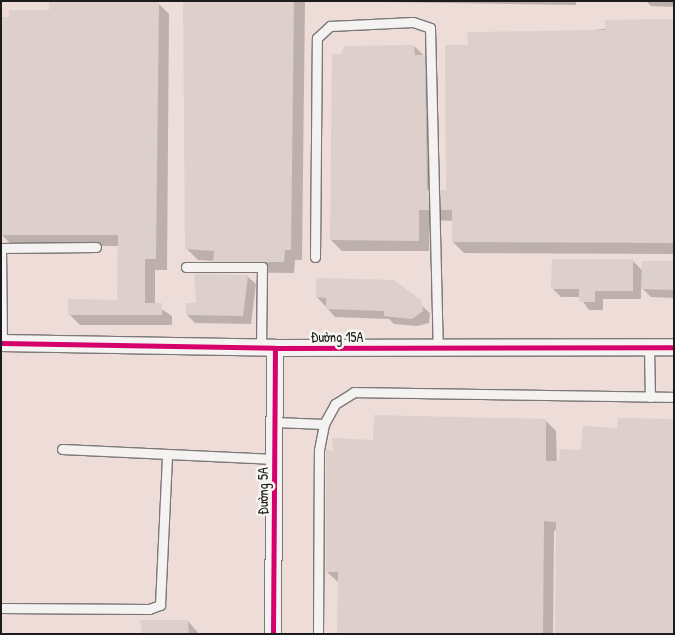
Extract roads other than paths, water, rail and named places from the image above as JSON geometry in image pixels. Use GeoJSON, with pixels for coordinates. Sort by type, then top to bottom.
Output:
{"type":"FeatureCollection","features":[{"type":"Feature","properties":{"kind":"street","name":"Đường 15A"},"geometry":{"type":"LineString","coordinates":[[2,343],[268,348],[674,347]]}},
{"type":"Feature","properties":{"kind":"street","name":"Đường 5A"},"geometry":{"type":"LineString","coordinates":[[268,348],[275,422],[273,634]]}},
{"type":"Feature","properties":{"kind":"lane"},"geometry":{"type":"LineString","coordinates":[[314,257],[317,38],[330,26],[413,22],[430,28],[438,348]]}},
{"type":"Feature","properties":{"kind":"lane"},"geometry":{"type":"LineString","coordinates":[[2,343],[1,248],[96,246]]}},
{"type":"Feature","properties":{"kind":"lane"},"geometry":{"type":"LineString","coordinates":[[186,267],[262,267],[268,348]]}},
{"type":"Feature","properties":{"kind":"lane"},"geometry":{"type":"LineString","coordinates":[[649,347],[650,397]]}},
{"type":"Feature","properties":{"kind":"lane"},"geometry":{"type":"LineString","coordinates":[[318,634],[319,450],[324,424],[335,404],[354,392],[674,397]]}},
{"type":"Feature","properties":{"kind":"lane"},"geometry":{"type":"LineString","coordinates":[[275,422],[324,424]]}},
{"type":"Feature","properties":{"kind":"lane"},"geometry":{"type":"LineString","coordinates":[[62,449],[274,459]]}},
{"type":"Feature","properties":{"kind":"lane"},"geometry":{"type":"LineString","coordinates":[[1,608],[149,609],[160,605],[164,598],[168,454]]}}]}
